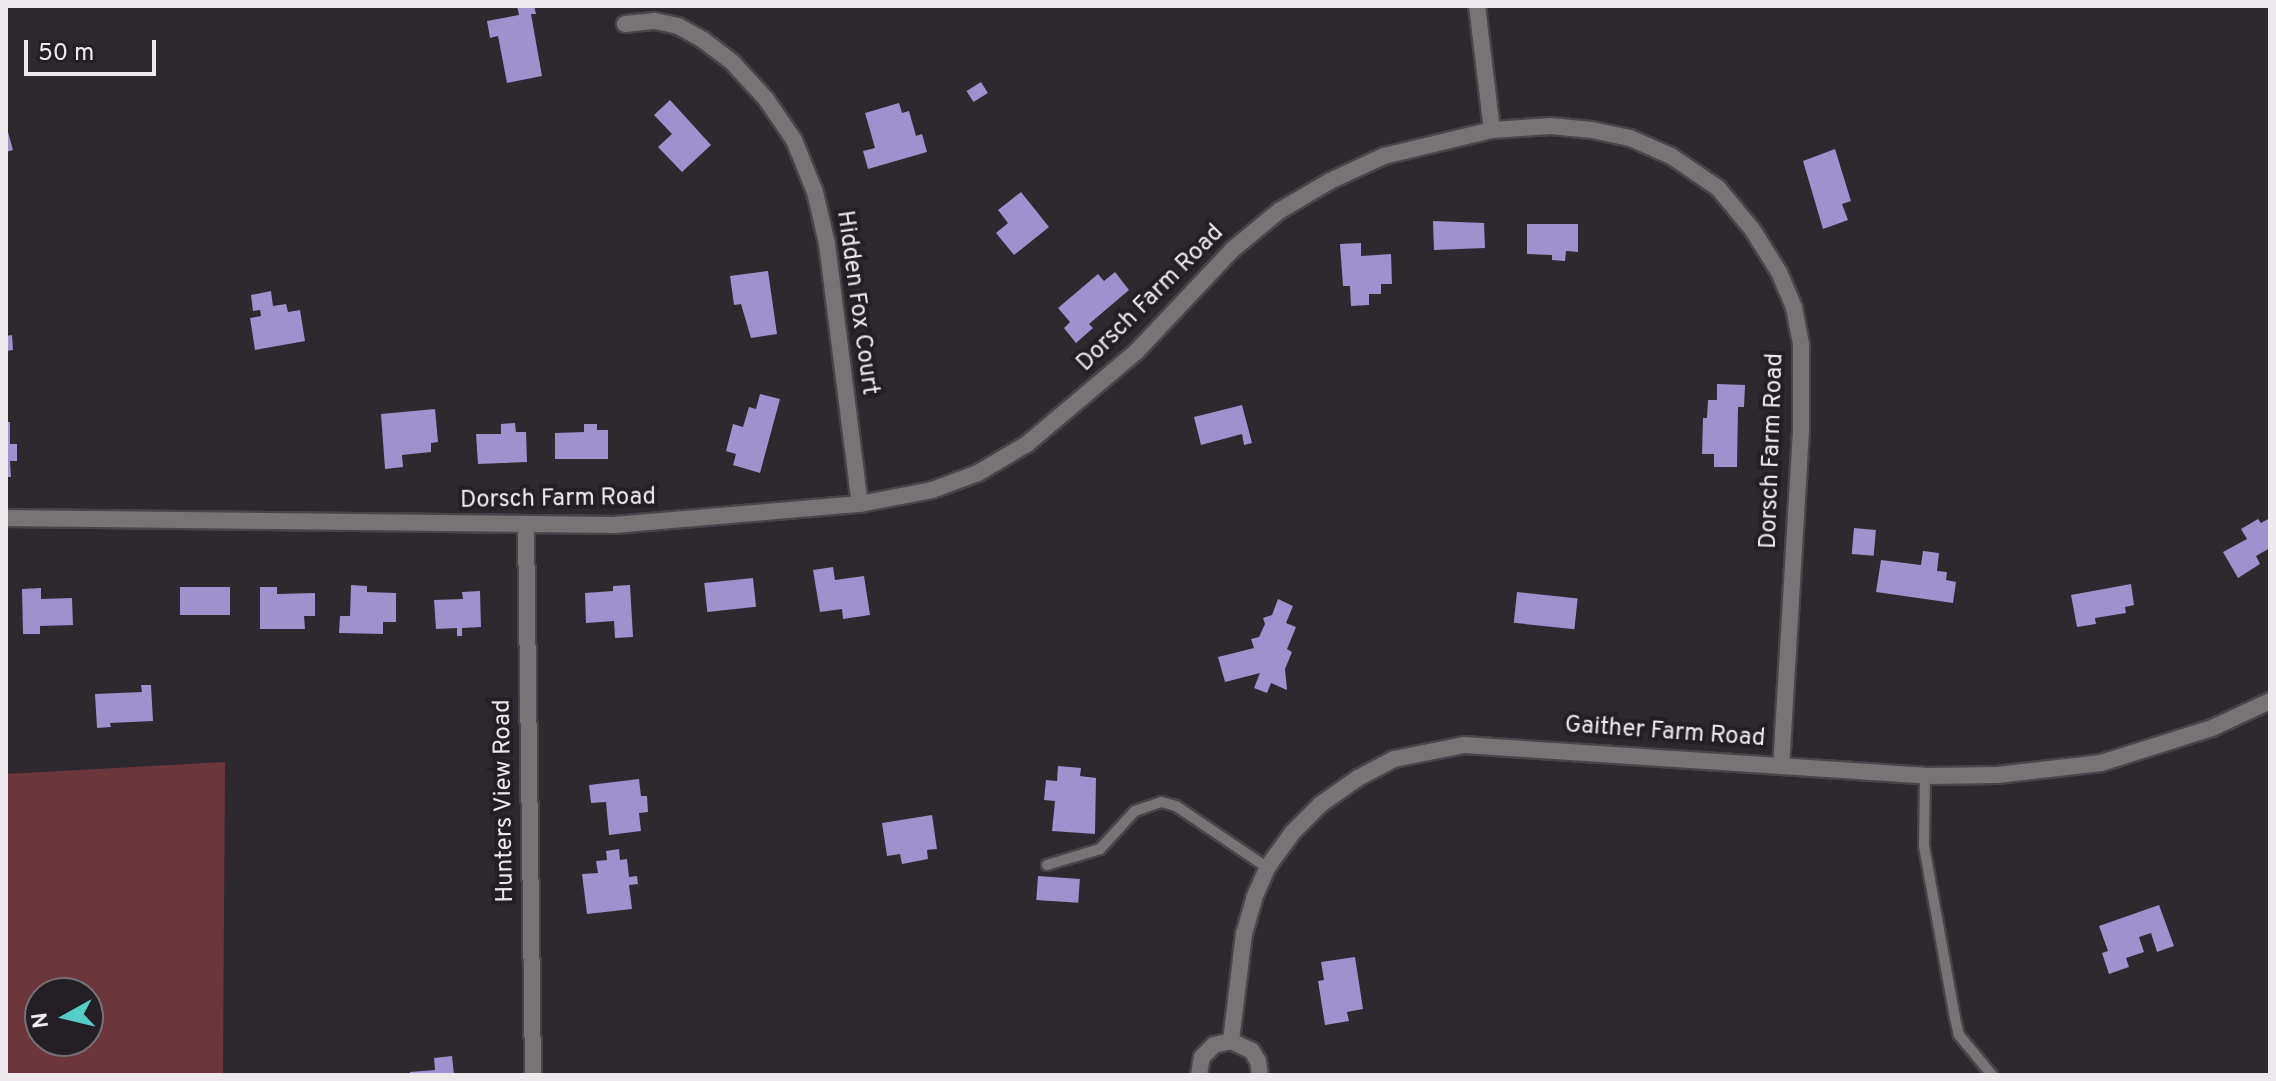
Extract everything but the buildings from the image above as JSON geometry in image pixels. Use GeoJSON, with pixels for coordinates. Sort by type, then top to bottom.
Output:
{"type":"FeatureCollection","features":[{"type":"Feature","properties":{"kind":"street"},"geometry":{"type":"LineString","coordinates":[[1477,6],[1492,130]]}},
{"type":"Feature","properties":{"kind":"street","name":"Hidden Fox Court"},"geometry":{"type":"LineString","coordinates":[[625,24],[655,21],[678,26],[703,40],[733,63],[766,99],[794,140],[815,192],[827,244],[860,504]]}},
{"type":"Feature","properties":{"kind":"street","name":"Dorsch Farm Road"},"geometry":{"type":"LineString","coordinates":[[6,518],[526,526],[706,520],[860,504],[932,490],[978,473],[1027,444],[1136,352],[1232,250],[1279,211],[1317,188],[1384,156],[1492,130],[1551,126],[1592,130],[1630,138],[1671,156],[1718,188],[1752,229],[1779,272],[1794,308],[1801,345],[1801,431],[1781,764]]}},
{"type":"Feature","properties":{"kind":"street","name":"Hunters View Road"},"geometry":{"type":"LineString","coordinates":[[526,526],[533,1075]]}},
{"type":"Feature","properties":{"kind":"street","name":"Gaither Farm Road"},"geometry":{"type":"LineString","coordinates":[[1231,1041],[1244,934],[1254,898],[1268,868],[1292,833],[1321,804],[1358,778],[1394,759],[1464,745],[1925,776],[1997,775],[2101,763],[2212,728],[2270,701]]}},
{"type":"Feature","properties":{"kind":"street"},"geometry":{"type":"LineString","coordinates":[[1199,1075],[1202,1057],[1214,1045],[1231,1041],[1252,1051],[1258,1061],[1260,1075]]}},
{"type":"Feature","properties":{"kind":"lane"},"geometry":{"type":"LineString","coordinates":[[1925,776],[1924,846],[1959,1035],[1992,1075]]}},
{"type":"Feature","properties":{"kind":"lane"},"geometry":{"type":"LineString","coordinates":[[1047,865],[1100,849],[1135,811],[1161,802],[1176,806],[1268,868]]}},
{"type":"Feature","properties":{"kind":"shaded area"},"geometry":{"type":"Polygon","coordinates":[[[225,762],[223,1075],[6,1075],[6,774],[225,762]]]}}]}
